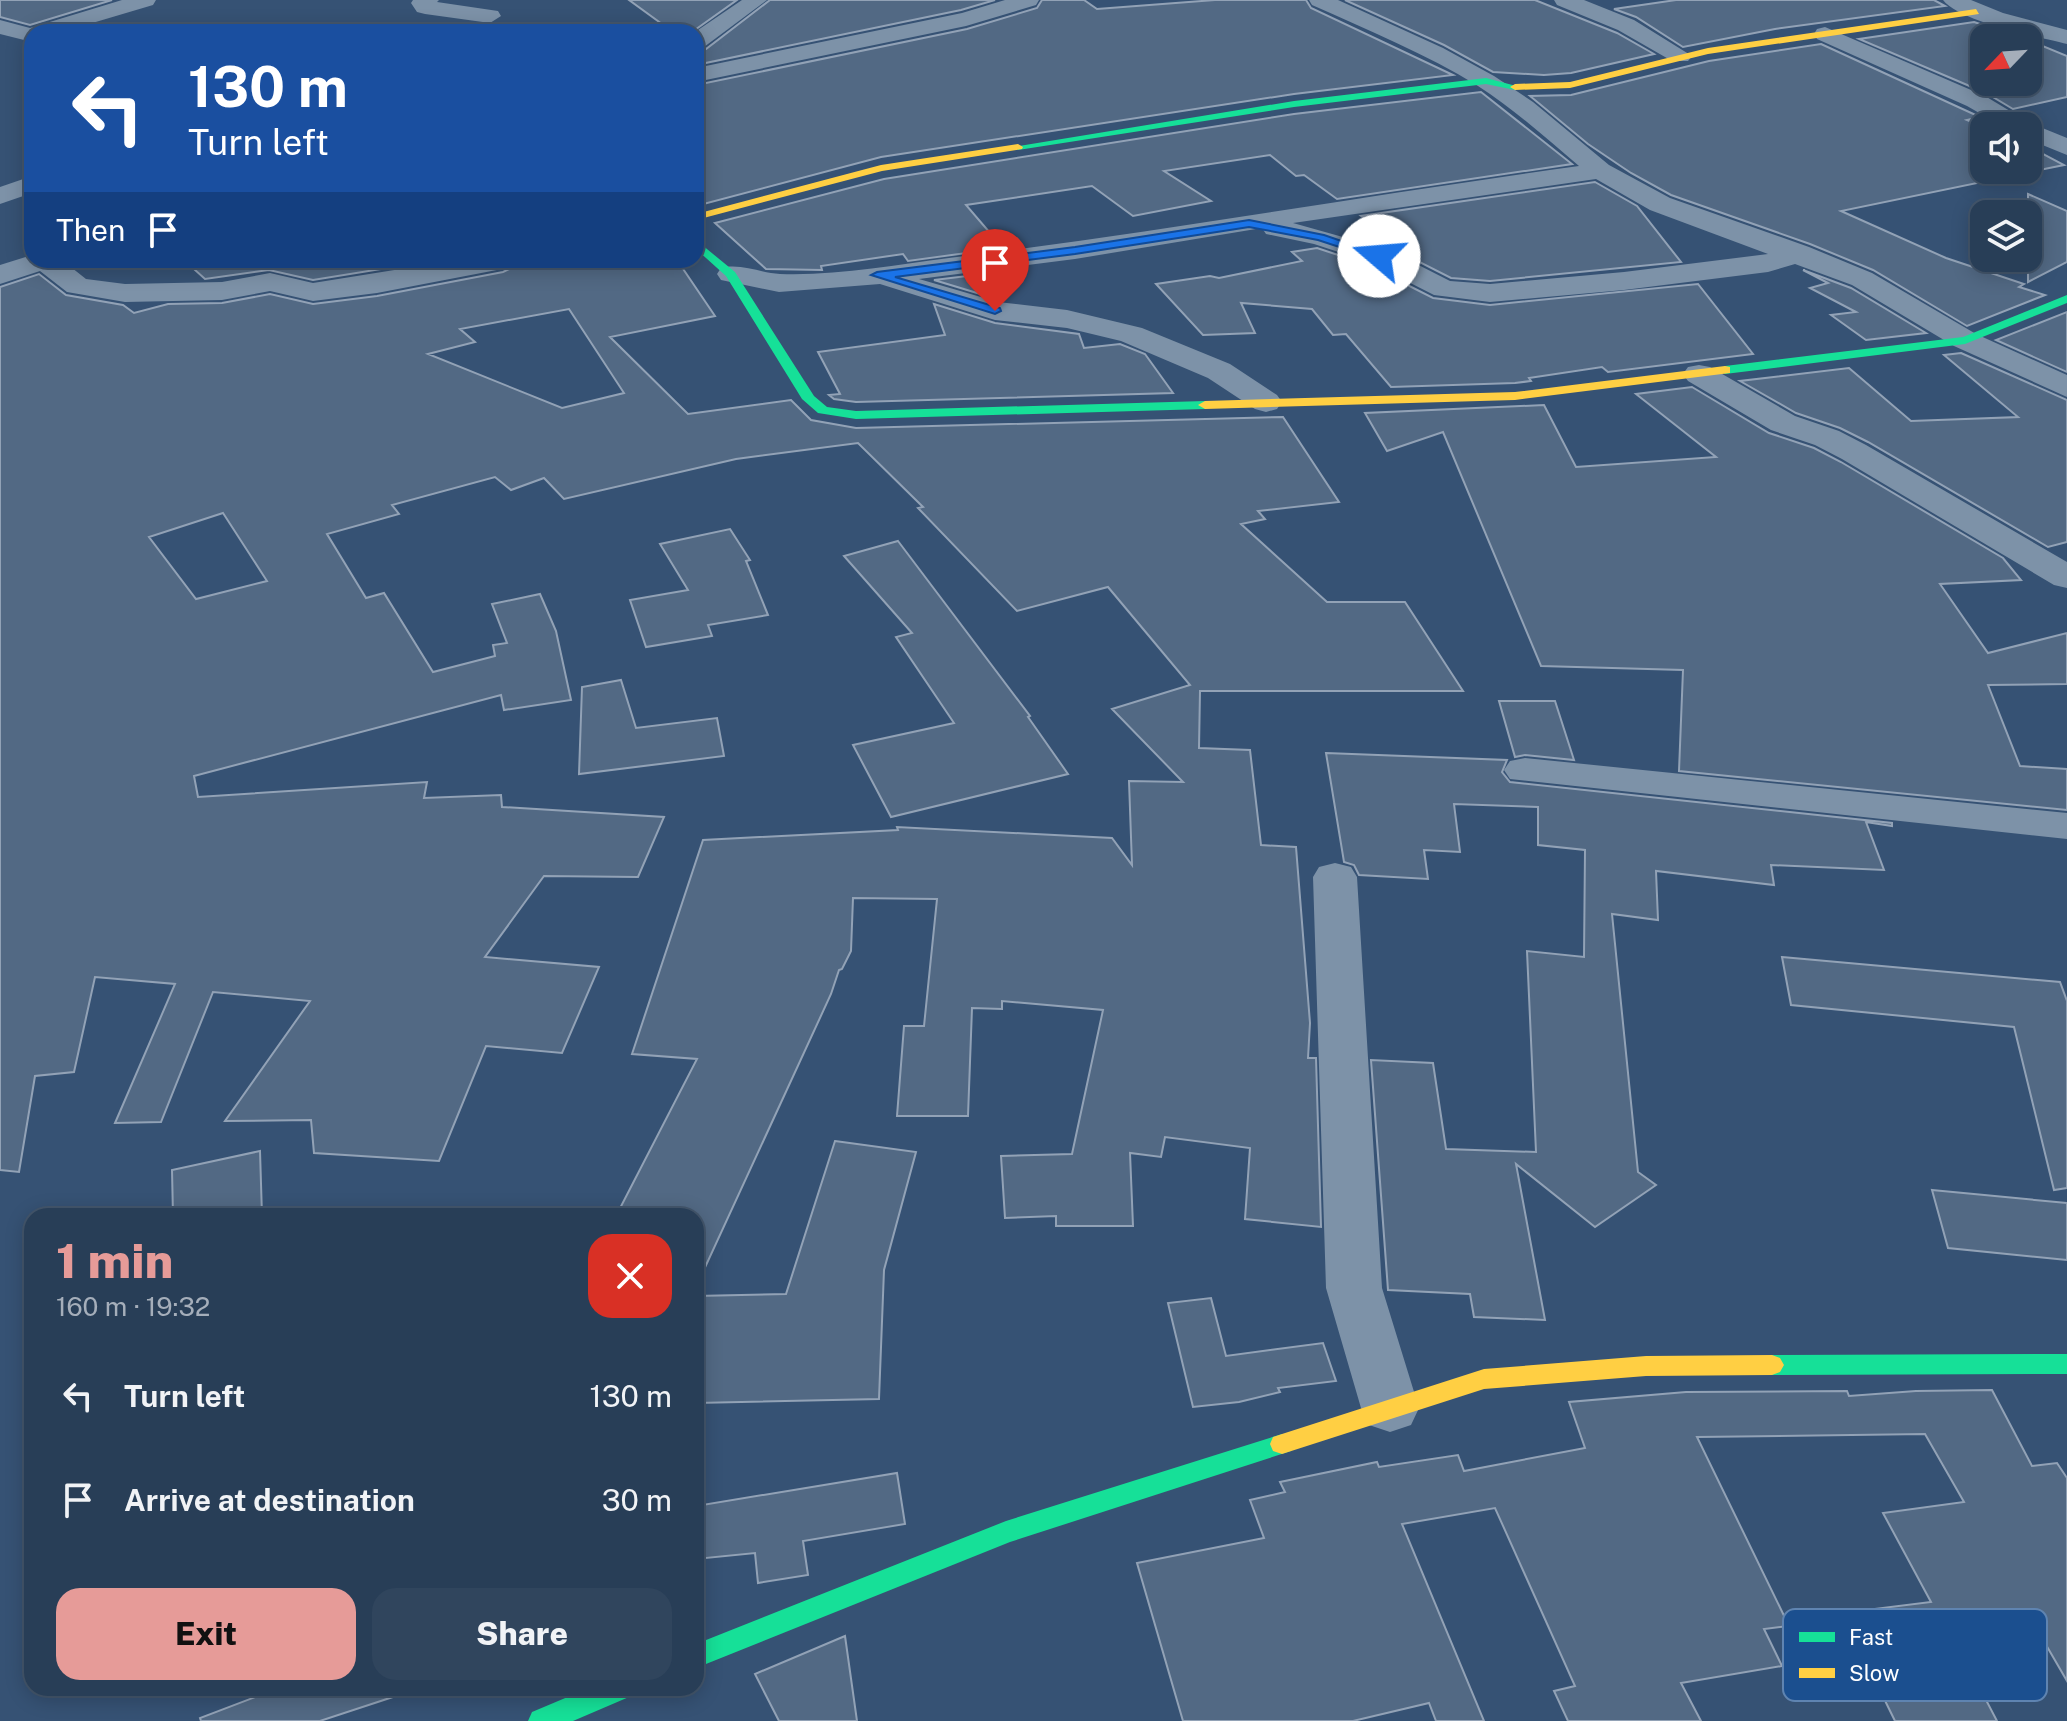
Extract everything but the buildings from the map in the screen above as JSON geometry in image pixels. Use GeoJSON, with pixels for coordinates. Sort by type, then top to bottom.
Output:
{"type":"FeatureCollection","features":[{"type":"Feature","properties":{"kind":"street"},"geometry":{"type":"LineString","coordinates":[[66,24],[145,0]]}},
{"type":"Feature","properties":{"kind":"street"},"geometry":{"type":"LineString","coordinates":[[428,0],[422,3],[425,7],[490,16]]}},
{"type":"Feature","properties":{"kind":"street"},"geometry":{"type":"LineString","coordinates":[[704,36],[756,0]]}},
{"type":"Feature","properties":{"kind":"street"},"geometry":{"type":"LineString","coordinates":[[704,73],[966,19],[1028,0]]}},
{"type":"Feature","properties":{"kind":"street"},"geometry":{"type":"LineString","coordinates":[[1320,0],[1435,53],[1486,81],[1524,107],[1600,171],[1689,216],[1799,253],[1862,279],[1965,340],[2067,387]]}},
{"type":"Feature","properties":{"kind":"street"},"geometry":{"type":"LineString","coordinates":[[1565,0],[1626,25],[1680,56]]}},
{"type":"Feature","properties":{"kind":"street"},"geometry":{"type":"LineString","coordinates":[[1954,0],[1976,12],[2067,37]]}},
{"type":"Feature","properties":{"kind":"street"},"geometry":{"type":"LineString","coordinates":[[475,24],[516,4]]}},
{"type":"Feature","properties":{"kind":"street"},"geometry":{"type":"LineString","coordinates":[[704,215],[881,168],[1294,104],[1486,81],[1524,88],[1558,86],[1611,76],[1680,56],[1976,12]]}},
{"type":"Feature","properties":{"kind":"street"},"geometry":{"type":"LineString","coordinates":[[0,27],[24,32]]}},
{"type":"Feature","properties":{"kind":"street"},"geometry":{"type":"LineString","coordinates":[[1825,34],[1995,112]]}},
{"type":"Feature","properties":{"kind":"street"},"geometry":{"type":"LineString","coordinates":[[2042,136],[2067,147]]}},
{"type":"Feature","properties":{"kind":"street"},"geometry":{"type":"LineString","coordinates":[[731,274],[779,283],[862,277],[1075,251],[1380,201],[1600,171]]}},
{"type":"Feature","properties":{"kind":"street"},"geometry":{"type":"LineString","coordinates":[[0,196],[24,187]]}},
{"type":"Feature","properties":{"kind":"street"},"geometry":{"type":"LineString","coordinates":[[1249,224],[1320,237],[1379,256],[1444,289],[1490,293],[1624,281],[1768,263],[1799,253]]}},
{"type":"Feature","properties":{"kind":"street"},"geometry":{"type":"LineString","coordinates":[[704,250],[731,274],[809,399],[823,410],[856,415],[1515,396],[1965,340],[2067,299]]}},
{"type":"Feature","properties":{"kind":"street"},"geometry":{"type":"LineString","coordinates":[[0,275],[24,267]]}},
{"type":"Feature","properties":{"kind":"street"},"geometry":{"type":"LineString","coordinates":[[54,268],[77,286],[125,293],[222,291],[270,282],[313,292],[461,268]]}},
{"type":"Feature","properties":{"kind":"street"},"geometry":{"type":"LineString","coordinates":[[763,322],[792,299],[862,277],[995,311],[1067,319],[1131,334],[1219,371],[1266,402]]}},
{"type":"Feature","properties":{"kind":"street"},"geometry":{"type":"LineString","coordinates":[[1699,374],[1783,423],[1827,438],[1854,452],[2067,577]]}},
{"type":"Feature","properties":{"kind":"street"},"geometry":{"type":"LineString","coordinates":[[1525,770],[2067,826]]}},
{"type":"Feature","properties":{"kind":"street"},"geometry":{"type":"LineString","coordinates":[[1335,877],[1354,1288],[1390,1408]]}},
{"type":"Feature","properties":{"kind":"street"},"geometry":{"type":"LineString","coordinates":[[704,1653],[1006,1532],[1484,1379],[1646,1366],[2067,1364]]}},
{"type":"Feature","properties":{"kind":"street"},"geometry":{"type":"LineString","coordinates":[[542,1721],[601,1696]]}},
{"type":"Feature","properties":{"kind":"traffic: fast"},"geometry":{"type":"LineString","coordinates":[[1018,147],[1294,104],[1486,81],[1515,87]]}},
{"type":"Feature","properties":{"kind":"traffic: fast"},"geometry":{"type":"LineString","coordinates":[[704,250],[731,274],[809,399],[823,410],[856,415],[1205,405]]}},
{"type":"Feature","properties":{"kind":"traffic: fast"},"geometry":{"type":"LineString","coordinates":[[1725,370],[1965,340],[2067,299]]}},
{"type":"Feature","properties":{"kind":"traffic: fast"},"geometry":{"type":"LineString","coordinates":[[1772,1365],[2067,1364]]}},
{"type":"Feature","properties":{"kind":"traffic: fast"},"geometry":{"type":"LineString","coordinates":[[704,1653],[1006,1532],[1282,1444]]}},
{"type":"Feature","properties":{"kind":"traffic: fast"},"geometry":{"type":"LineString","coordinates":[[542,1721],[601,1696]]}},
{"type":"Feature","properties":{"kind":"traffic: slow"},"geometry":{"type":"LineString","coordinates":[[1515,87],[1570,85],[1708,51],[1976,12]]}},
{"type":"Feature","properties":{"kind":"traffic: slow"},"geometry":{"type":"LineString","coordinates":[[704,215],[881,168],[1018,147]]}},
{"type":"Feature","properties":{"kind":"traffic: slow"},"geometry":{"type":"LineString","coordinates":[[1205,405],[1515,396],[1725,370]]}},
{"type":"Feature","properties":{"kind":"traffic: slow"},"geometry":{"type":"LineString","coordinates":[[1282,1444],[1484,1379],[1646,1366],[1772,1365]]}},
{"type":"Feature","properties":{"kind":"route"},"geometry":{"type":"LineString","coordinates":[[995,311],[877,275],[1075,251],[1249,224],[1320,237],[1379,256]]}}]}
